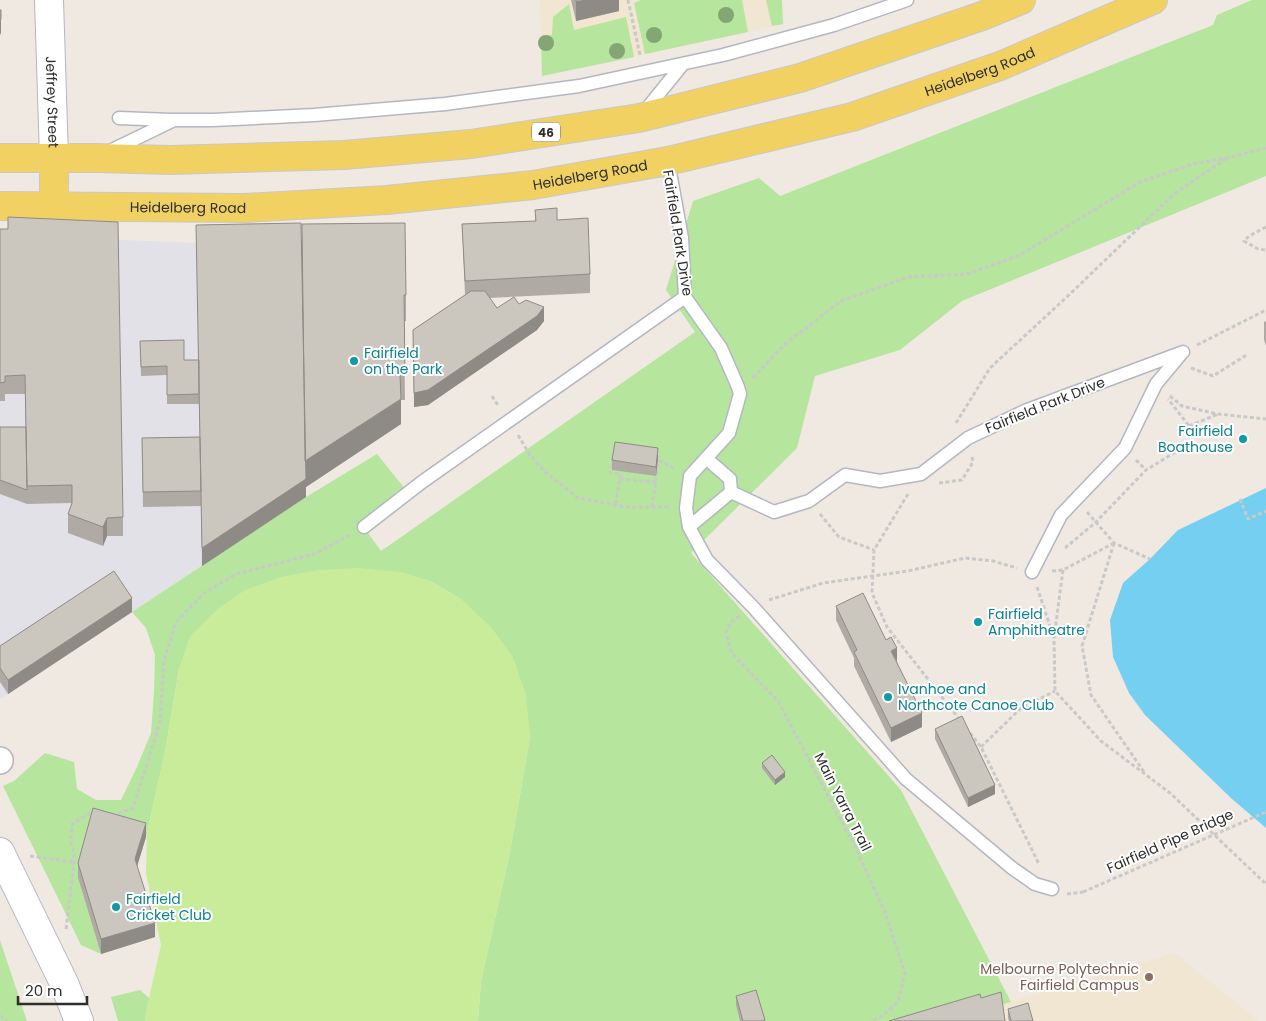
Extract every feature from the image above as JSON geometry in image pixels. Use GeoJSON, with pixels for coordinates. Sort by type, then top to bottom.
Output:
{"type":"FeatureCollection","features":[{"type":"Feature","properties":{"kind":"main road","name":"46"},"geometry":{"type":"LineString","coordinates":[[0,158],[170,160],[344,155],[471,144],[639,118],[800,78],[982,16],[1021,0]]}},
{"type":"Feature","properties":{"kind":"main road","name":"Heidelberg Road"},"geometry":{"type":"LineString","coordinates":[[0,206],[245,208],[387,200],[534,185],[668,161],[852,117],[1000,66],[1153,0]]}},
{"type":"Feature","properties":{"kind":"main road","name":"Jeffrey Street"},"geometry":{"type":"LineString","coordinates":[[54,158],[54,206]]}},
{"type":"Feature","properties":{"kind":"street","name":"Jeffrey Street"},"geometry":{"type":"LineString","coordinates":[[49,0],[54,158]]}},
{"type":"Feature","properties":{"kind":"street"},"geometry":{"type":"LineString","coordinates":[[13,854],[79,1021]]}},
{"type":"Feature","properties":{"kind":"lane"},"geometry":{"type":"LineString","coordinates":[[119,118],[213,120],[314,115],[445,104],[579,86],[683,64],[834,25],[907,0]]}},
{"type":"Feature","properties":{"kind":"lane"},"geometry":{"type":"LineString","coordinates":[[639,118],[683,64]]}},
{"type":"Feature","properties":{"kind":"lane"},"geometry":{"type":"LineString","coordinates":[[97,158],[174,120]]}},
{"type":"Feature","properties":{"kind":"lane","name":"Fairfield Park Drive"},"geometry":{"type":"LineString","coordinates":[[668,161],[682,238],[685,297],[721,348],[740,394]]}},
{"type":"Feature","properties":{"kind":"lane"},"geometry":{"type":"LineString","coordinates":[[364,528],[422,482],[685,297]]}},
{"type":"Feature","properties":{"kind":"lane"},"geometry":{"type":"LineString","coordinates":[[1032,572],[1061,515],[1125,448],[1156,384],[1183,352]]}},
{"type":"Feature","properties":{"kind":"lane","name":"Fairfield Park Drive"},"geometry":{"type":"LineString","coordinates":[[731,492],[774,512],[809,501],[844,475],[880,481],[921,474],[968,438],[1027,410],[1183,352]]}},
{"type":"Feature","properties":{"kind":"lane"},"geometry":{"type":"LineString","coordinates":[[740,394],[730,433],[690,476],[686,508],[690,527],[707,560],[753,607],[906,779],[1012,868],[1035,884],[1052,889]]}},
{"type":"Feature","properties":{"kind":"lane"},"geometry":{"type":"LineString","coordinates":[[690,527],[731,492],[730,479],[707,459]]}},
{"type":"Feature","properties":{"kind":"path"},"geometry":{"type":"LineString","coordinates":[[628,0],[641,61]]}},
{"type":"Feature","properties":{"kind":"path"},"geometry":{"type":"LineString","coordinates":[[740,394],[784,346],[841,301],[908,277],[968,274],[985,268],[1020,255],[1140,182],[1193,164],[1266,148]]}},
{"type":"Feature","properties":{"kind":"path"},"geometry":{"type":"LineString","coordinates":[[956,424],[990,368],[1175,193],[1227,158]]}},
{"type":"Feature","properties":{"kind":"path"},"geometry":{"type":"LineString","coordinates":[[1266,227],[1249,236],[1244,241],[1258,249],[1266,250]]}},
{"type":"Feature","properties":{"kind":"path"},"geometry":{"type":"LineString","coordinates":[[1248,354],[1213,376],[1191,368],[1183,352],[1266,310]]}},
{"type":"Feature","properties":{"kind":"path"},"geometry":{"type":"LineString","coordinates":[[1156,384],[1182,406],[1218,414],[1266,419]]}},
{"type":"Feature","properties":{"kind":"path"},"geometry":{"type":"LineString","coordinates":[[1062,550],[1096,522],[1146,470],[1190,443],[1189,426],[1156,384]]}},
{"type":"Feature","properties":{"kind":"path"},"geometry":{"type":"LineString","coordinates":[[1189,426],[1218,414]]}},
{"type":"Feature","properties":{"kind":"path"},"geometry":{"type":"LineString","coordinates":[[521,439],[530,455],[544,471],[578,498],[626,507],[686,508]]}},
{"type":"Feature","properties":{"kind":"path"},"geometry":{"type":"LineString","coordinates":[[651,455],[660,457],[652,507]]}},
{"type":"Feature","properties":{"kind":"path"},"geometry":{"type":"LineString","coordinates":[[613,457],[610,472],[620,474],[615,505]]}},
{"type":"Feature","properties":{"kind":"path"},"geometry":{"type":"LineString","coordinates":[[921,474],[874,550],[872,593],[887,627],[963,724]]}},
{"type":"Feature","properties":{"kind":"path"},"geometry":{"type":"LineString","coordinates":[[620,479],[656,482]]}},
{"type":"Feature","properties":{"kind":"path"},"geometry":{"type":"LineString","coordinates":[[1240,499],[1248,519],[1266,511]]}},
{"type":"Feature","properties":{"kind":"path"},"geometry":{"type":"LineString","coordinates":[[809,501],[838,537],[874,550]]}},
{"type":"Feature","properties":{"kind":"path"},"geometry":{"type":"LineString","coordinates":[[1096,522],[1114,544],[1150,559]]}},
{"type":"Feature","properties":{"kind":"path"},"geometry":{"type":"LineString","coordinates":[[111,816],[133,808],[160,722],[164,660],[176,622],[204,593],[236,574],[314,554],[364,528]]}},
{"type":"Feature","properties":{"kind":"path"},"geometry":{"type":"LineString","coordinates":[[1114,544],[1063,570],[1054,638],[1055,691],[1100,741],[1170,793],[1266,884]]}},
{"type":"Feature","properties":{"kind":"path"},"geometry":{"type":"LineString","coordinates":[[1114,544],[1082,646],[1091,695],[1146,775]]}},
{"type":"Feature","properties":{"kind":"path"},"geometry":{"type":"LineString","coordinates":[[766,600],[823,583],[928,567],[965,558],[993,561],[1032,572],[1054,638]]}},
{"type":"Feature","properties":{"kind":"path","name":"Main Yarra Trail"},"geometry":{"type":"LineString","coordinates":[[753,607],[732,621],[726,632],[730,649],[737,659],[778,701],[855,848],[884,910],[905,973],[898,1002],[882,1016],[870,1021]]}},
{"type":"Feature","properties":{"kind":"path"},"geometry":{"type":"LineString","coordinates":[[981,747],[1020,709],[1055,691]]}},
{"type":"Feature","properties":{"kind":"path"},"geometry":{"type":"LineString","coordinates":[[969,732],[981,747],[1029,847],[1052,889]]}},
{"type":"Feature","properties":{"kind":"path"},"geometry":{"type":"LineString","coordinates":[[65,933],[74,862],[71,840],[72,824],[92,812],[102,814]]}},
{"type":"Feature","properties":{"kind":"path","name":"Fairfield Pipe Bridge"},"geometry":{"type":"LineString","coordinates":[[1083,892],[1266,812]]}},
{"type":"Feature","properties":{"kind":"path"},"geometry":{"type":"LineString","coordinates":[[13,854],[74,862]]}},
{"type":"Feature","properties":{"kind":"path"},"geometry":{"type":"LineString","coordinates":[[0,1016],[8,1021]]}},
{"type":"Feature","properties":{"kind":"shaded area"},"geometry":{"type":"Polygon","coordinates":[[[540,0],[782,0],[783,24],[542,76],[540,0]]]}},
{"type":"Feature","properties":{"kind":"shaded area"},"geometry":{"type":"Polygon","coordinates":[[[0,235],[196,243],[301,242],[306,497],[1,699],[0,696],[0,235]]]}},
{"type":"Feature","properties":{"kind":"shaded area","name":"Melbourne Polytechnic Fairfield Campus"},"geometry":{"type":"Polygon","coordinates":[[[1175,953],[1258,1021],[946,1021],[1175,953]]]}},
{"type":"Feature","properties":{"kind":"green space"},"geometry":{"type":"Polygon","coordinates":[[[641,0],[742,0],[748,32],[645,54],[634,3],[641,0]]]}},
{"type":"Feature","properties":{"kind":"green space"},"geometry":{"type":"Polygon","coordinates":[[[766,0],[782,0],[783,24],[772,26],[766,0]]]}},
{"type":"Feature","properties":{"kind":"green space"},"geometry":{"type":"Polygon","coordinates":[[[1252,0],[1266,0],[1266,176],[962,301],[900,350],[815,376],[797,448],[691,553],[901,790],[1011,1002],[946,1021],[478,1021],[481,981],[510,852],[530,737],[462,600],[432,582],[400,572],[179,669],[165,752],[146,837],[93,823],[78,878],[101,954],[81,945],[3,786],[14,781],[45,753],[74,762],[77,789],[96,800],[121,800],[151,733],[154,692],[155,655],[146,628],[132,612],[306,497],[377,454],[406,490],[360,522],[381,551],[695,332],[666,290],[693,201],[759,178],[780,196],[1213,25],[1217,15],[1252,0]]]}},
{"type":"Feature","properties":{"kind":"green space"},"geometry":{"type":"Polygon","coordinates":[[[569,4],[574,30],[626,17],[634,57],[542,76],[541,36],[552,35],[553,17],[569,4]]]}},
{"type":"Feature","properties":{"kind":"green space"},"geometry":{"type":"Polygon","coordinates":[[[360,568],[400,572],[432,582],[462,600],[491,627],[513,657],[526,695],[530,737],[510,852],[481,981],[478,1021],[145,1021],[161,945],[146,873],[147,832],[165,752],[179,669],[190,636],[220,607],[245,590],[281,577],[318,570],[360,568]]]}},
{"type":"Feature","properties":{"kind":"green space"},"geometry":{"type":"Polygon","coordinates":[[[0,940],[27,1021],[0,1021],[0,940]]]}},
{"type":"Feature","properties":{"kind":"green space"},"geometry":{"type":"Polygon","coordinates":[[[140,990],[149,998],[145,1021],[118,1021],[111,997],[140,990]]]}},
{"type":"Feature","properties":{"kind":"water"},"geometry":{"type":"Polygon","coordinates":[[[1266,488],[1266,828],[1232,799],[1145,715],[1129,693],[1113,657],[1110,620],[1123,583],[1178,530],[1266,488]]]}},
{"type":"Feature","properties":{"kind":"building"},"geometry":{"type":"Polygon","coordinates":[[[557,208],[557,220],[588,218],[590,274],[465,281],[462,224],[536,221],[535,210],[557,208]]]}},
{"type":"Feature","properties":{"kind":"building"},"geometry":{"type":"Polygon","coordinates":[[[8,217],[118,222],[123,517],[107,518],[103,527],[68,514],[72,503],[72,485],[27,486],[25,375],[5,376],[5,382],[0,383],[0,229],[8,229],[8,217]]]}},
{"type":"Feature","properties":{"kind":"building"},"geometry":{"type":"Polygon","coordinates":[[[301,223],[306,479],[202,548],[196,225],[301,223]]]}},
{"type":"Feature","properties":{"kind":"building","name":"Fairfield on the Park"},"geometry":{"type":"Polygon","coordinates":[[[405,223],[405,375],[400,375],[401,399],[305,461],[302,224],[405,223]]]}},
{"type":"Feature","properties":{"kind":"building"},"geometry":{"type":"Polygon","coordinates":[[[471,291],[485,291],[497,308],[514,297],[519,304],[526,300],[544,307],[537,316],[428,390],[414,393],[413,330],[471,291]]]}},
{"type":"Feature","properties":{"kind":"building"},"geometry":{"type":"Polygon","coordinates":[[[184,340],[184,360],[199,360],[199,394],[167,395],[167,366],[141,367],[140,341],[184,340]]]}},
{"type":"Feature","properties":{"kind":"building"},"geometry":{"type":"Polygon","coordinates":[[[0,427],[26,427],[27,490],[0,480],[0,427]]]}},
{"type":"Feature","properties":{"kind":"building"},"geometry":{"type":"Polygon","coordinates":[[[200,437],[201,491],[143,492],[142,438],[200,437]]]}},
{"type":"Feature","properties":{"kind":"building"},"geometry":{"type":"Polygon","coordinates":[[[615,442],[658,448],[656,467],[612,460],[615,442]]]}},
{"type":"Feature","properties":{"kind":"building"},"geometry":{"type":"Polygon","coordinates":[[[114,571],[132,598],[8,680],[0,668],[0,646],[114,571]]]}},
{"type":"Feature","properties":{"kind":"building","name":"Ivanhoe and Northcote Canoe Club"},"geometry":{"type":"Polygon","coordinates":[[[863,593],[886,640],[891,637],[897,648],[891,651],[922,713],[891,728],[854,652],[857,650],[836,606],[863,593]]]}},
{"type":"Feature","properties":{"kind":"building"},"geometry":{"type":"Polygon","coordinates":[[[962,716],[995,785],[968,798],[935,729],[962,716]]]}},
{"type":"Feature","properties":{"kind":"building"},"geometry":{"type":"Polygon","coordinates":[[[772,755],[785,772],[775,780],[762,763],[772,755]]]}},
{"type":"Feature","properties":{"kind":"building","name":"Fairfield Cricket Club"},"geometry":{"type":"Polygon","coordinates":[[[93,808],[146,823],[135,859],[155,923],[101,939],[78,863],[93,808]]]}},
{"type":"Feature","properties":{"kind":"building"},"geometry":{"type":"Polygon","coordinates":[[[756,990],[765,1020],[743,1021],[736,996],[756,990]]]}},
{"type":"Feature","properties":{"kind":"building"},"geometry":{"type":"Polygon","coordinates":[[[1001,992],[1005,1021],[889,1021],[980,994],[981,998],[1001,992]]]}},
{"type":"Feature","properties":{"kind":"building"},"geometry":{"type":"Polygon","coordinates":[[[1028,1003],[1033,1021],[1011,1021],[1008,1009],[1028,1003]]]}},
{"type":"Feature","properties":{"kind":"place","name":"Fairfield on the Park"},"geometry":{"type":"Point","coordinates":[354,361]}},
{"type":"Feature","properties":{"kind":"place","name":"Fairfield Boathouse"},"geometry":{"type":"Point","coordinates":[1243,439]}},
{"type":"Feature","properties":{"kind":"place","name":"Fairfield Amphitheatre"},"geometry":{"type":"Point","coordinates":[978,622]}},
{"type":"Feature","properties":{"kind":"place","name":"Ivanhoe and Northcote Canoe Club"},"geometry":{"type":"Point","coordinates":[888,697]}},
{"type":"Feature","properties":{"kind":"place","name":"Fairfield Cricket Club"},"geometry":{"type":"Point","coordinates":[116,907]}},
{"type":"Feature","properties":{"kind":"place","name":"Melbourne Polytechnic Fairfield Campus"},"geometry":{"type":"Point","coordinates":[1149,977]}}]}
